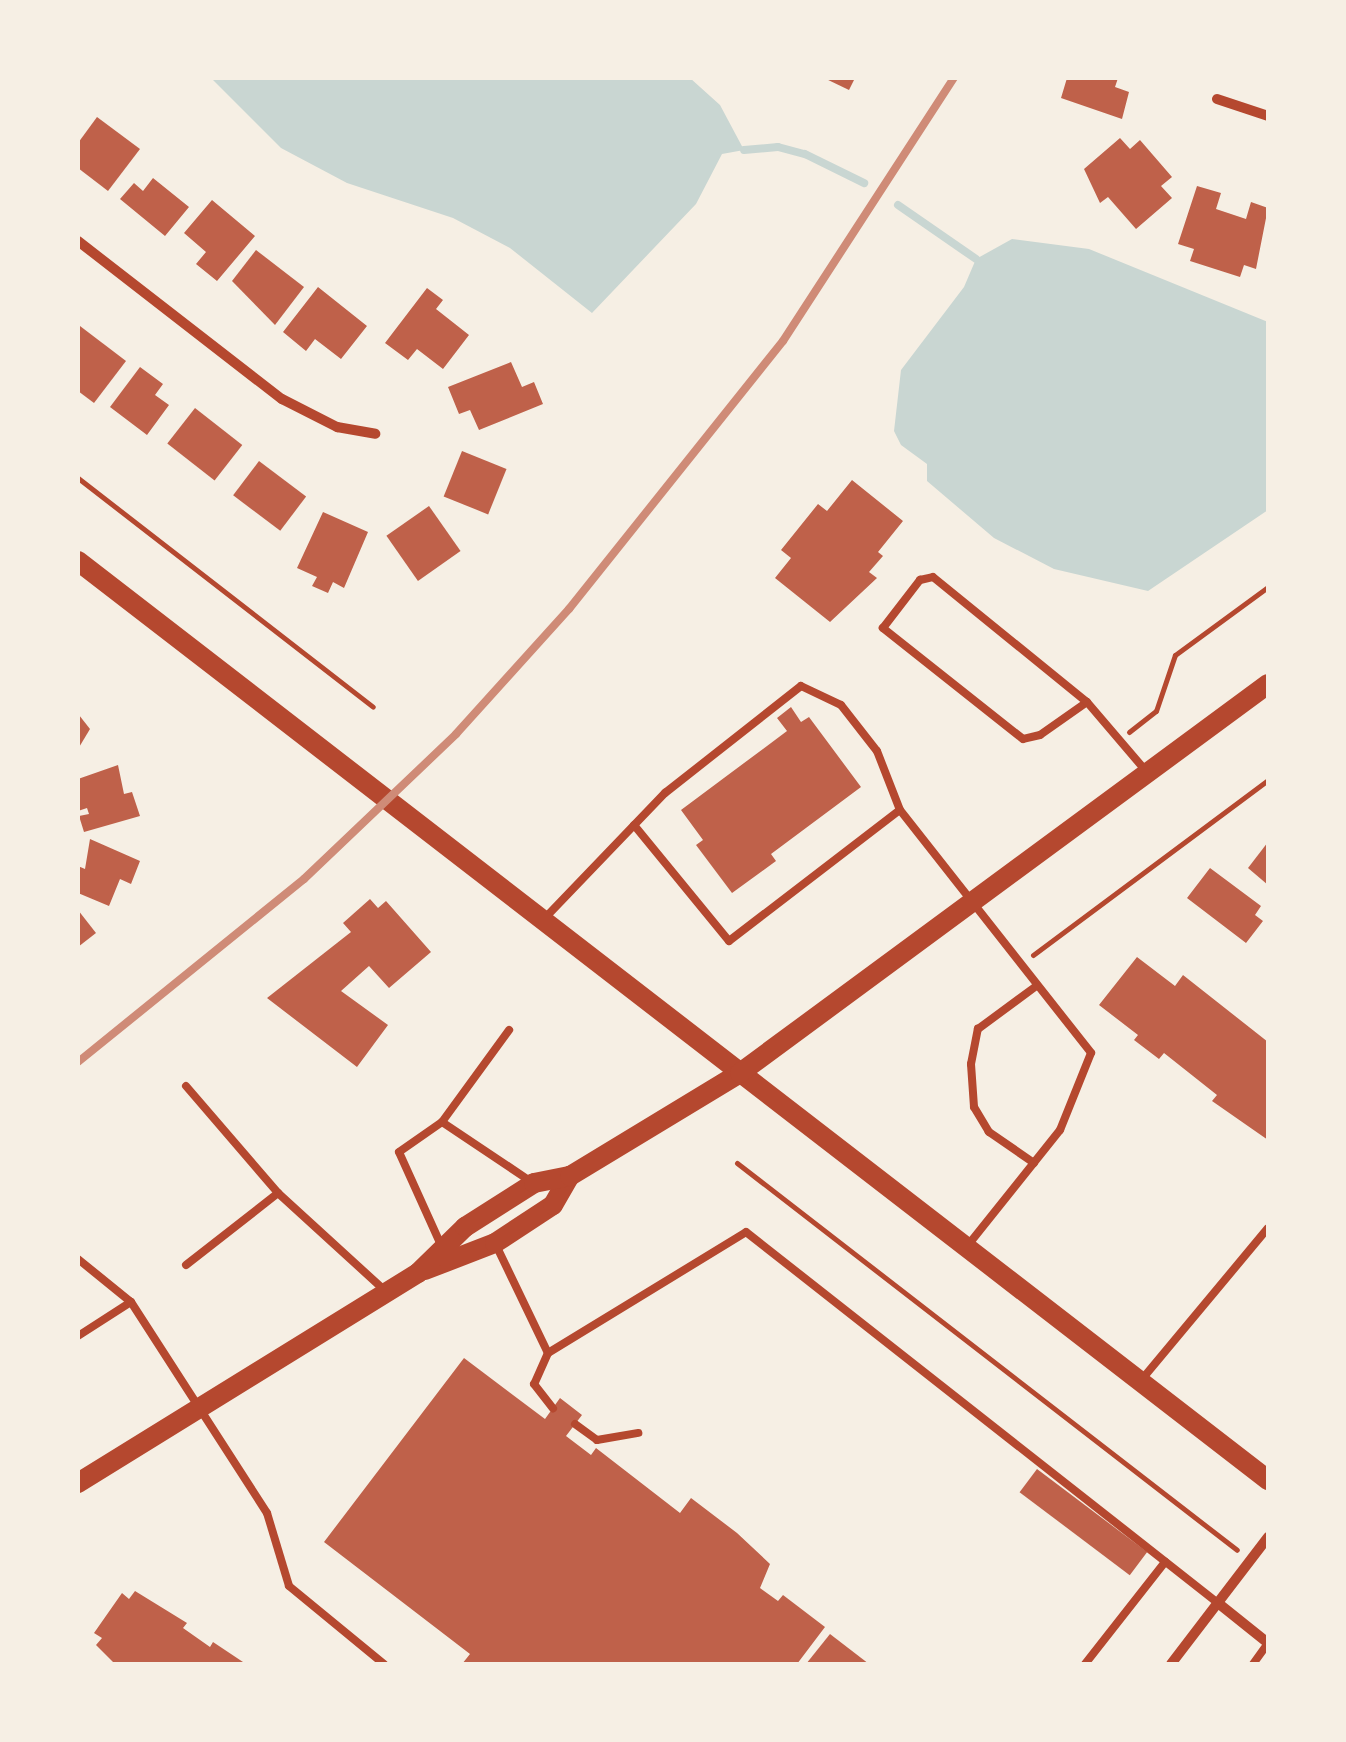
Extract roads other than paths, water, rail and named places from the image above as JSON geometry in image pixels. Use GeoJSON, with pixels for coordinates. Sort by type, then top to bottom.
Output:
{"type":"FeatureCollection","features":[{"type":"Feature","properties":{"kind":"main road"},"geometry":{"type":"LineString","coordinates":[[78,562],[1268,1480]]}},
{"type":"Feature","properties":{"kind":"main road"},"geometry":{"type":"LineString","coordinates":[[78,1483],[418,1272],[465,1227],[534,1183],[570,1176],[740,1074],[1268,684]]}},
{"type":"Feature","properties":{"kind":"main road"},"geometry":{"type":"LineString","coordinates":[[418,1272],[495,1243],[553,1205],[570,1176]]}},
{"type":"Feature","properties":{"kind":"street"},"geometry":{"type":"LineString","coordinates":[[1216,99],[1268,116]]}},
{"type":"Feature","properties":{"kind":"street"},"geometry":{"type":"LineString","coordinates":[[78,241],[282,399],[337,428],[376,434]]}},
{"type":"Feature","properties":{"kind":"street"},"geometry":{"type":"LineString","coordinates":[[1171,1664],[1268,1536]]}},
{"type":"Feature","properties":{"kind":"street"},"geometry":{"type":"LineString","coordinates":[[1218,1603],[1268,1643]]}},
{"type":"Feature","properties":{"kind":"lane"},"geometry":{"type":"LineString","coordinates":[[1086,702],[1040,735],[1023,739],[882,628],[920,580],[933,577],[1086,702],[1122,736],[1147,773]]}},
{"type":"Feature","properties":{"kind":"lane"},"geometry":{"type":"LineString","coordinates":[[542,921],[634,825],[801,686],[842,705],[877,751],[900,810],[974,901],[1034,987],[1091,1053],[1060,1130],[966,1247]]}},
{"type":"Feature","properties":{"kind":"lane"},"geometry":{"type":"LineString","coordinates":[[634,825],[729,940],[900,810]]}},
{"type":"Feature","properties":{"kind":"lane"},"geometry":{"type":"LineString","coordinates":[[1034,987],[978,1028],[971,1064],[974,1107],[989,1132],[1034,1163]]}},
{"type":"Feature","properties":{"kind":"lane"},"geometry":{"type":"LineString","coordinates":[[443,1250],[400,1152],[442,1122],[509,1030]]}},
{"type":"Feature","properties":{"kind":"lane"},"geometry":{"type":"LineString","coordinates":[[186,1086],[278,1192],[387,1292]]}},
{"type":"Feature","properties":{"kind":"lane"},"geometry":{"type":"LineString","coordinates":[[442,1122],[534,1183]]}},
{"type":"Feature","properties":{"kind":"lane"},"geometry":{"type":"LineString","coordinates":[[186,1265],[278,1192]]}},
{"type":"Feature","properties":{"kind":"lane"},"geometry":{"type":"LineString","coordinates":[[1140,1381],[1268,1228]]}},
{"type":"Feature","properties":{"kind":"lane"},"geometry":{"type":"LineString","coordinates":[[553,1408],[534,1384],[548,1352],[746,1232],[1218,1603]]}},
{"type":"Feature","properties":{"kind":"lane"},"geometry":{"type":"LineString","coordinates":[[495,1243],[548,1352]]}},
{"type":"Feature","properties":{"kind":"lane"},"geometry":{"type":"LineString","coordinates":[[78,1259],[131,1302],[268,1513],[289,1586],[384,1664]]}},
{"type":"Feature","properties":{"kind":"lane"},"geometry":{"type":"LineString","coordinates":[[78,1336],[131,1302]]}},
{"type":"Feature","properties":{"kind":"lane"},"geometry":{"type":"LineString","coordinates":[[575,1424],[597,1440],[638,1434]]}},
{"type":"Feature","properties":{"kind":"lane"},"geometry":{"type":"LineString","coordinates":[[1084,1664],[1165,1562]]}},
{"type":"Feature","properties":{"kind":"lane"},"geometry":{"type":"LineString","coordinates":[[1253,1664],[1268,1643]]}},
{"type":"Feature","properties":{"kind":"waterway"},"geometry":{"type":"LineString","coordinates":[[744,150],[778,147],[805,154],[864,183]]}},
{"type":"Feature","properties":{"kind":"waterway"},"geometry":{"type":"LineString","coordinates":[[898,205],[976,259]]}},
{"type":"Feature","properties":{"kind":"railway"},"geometry":{"type":"LineString","coordinates":[[78,1062],[304,879],[456,734],[569,609],[783,341],[954,78]]}}]}
